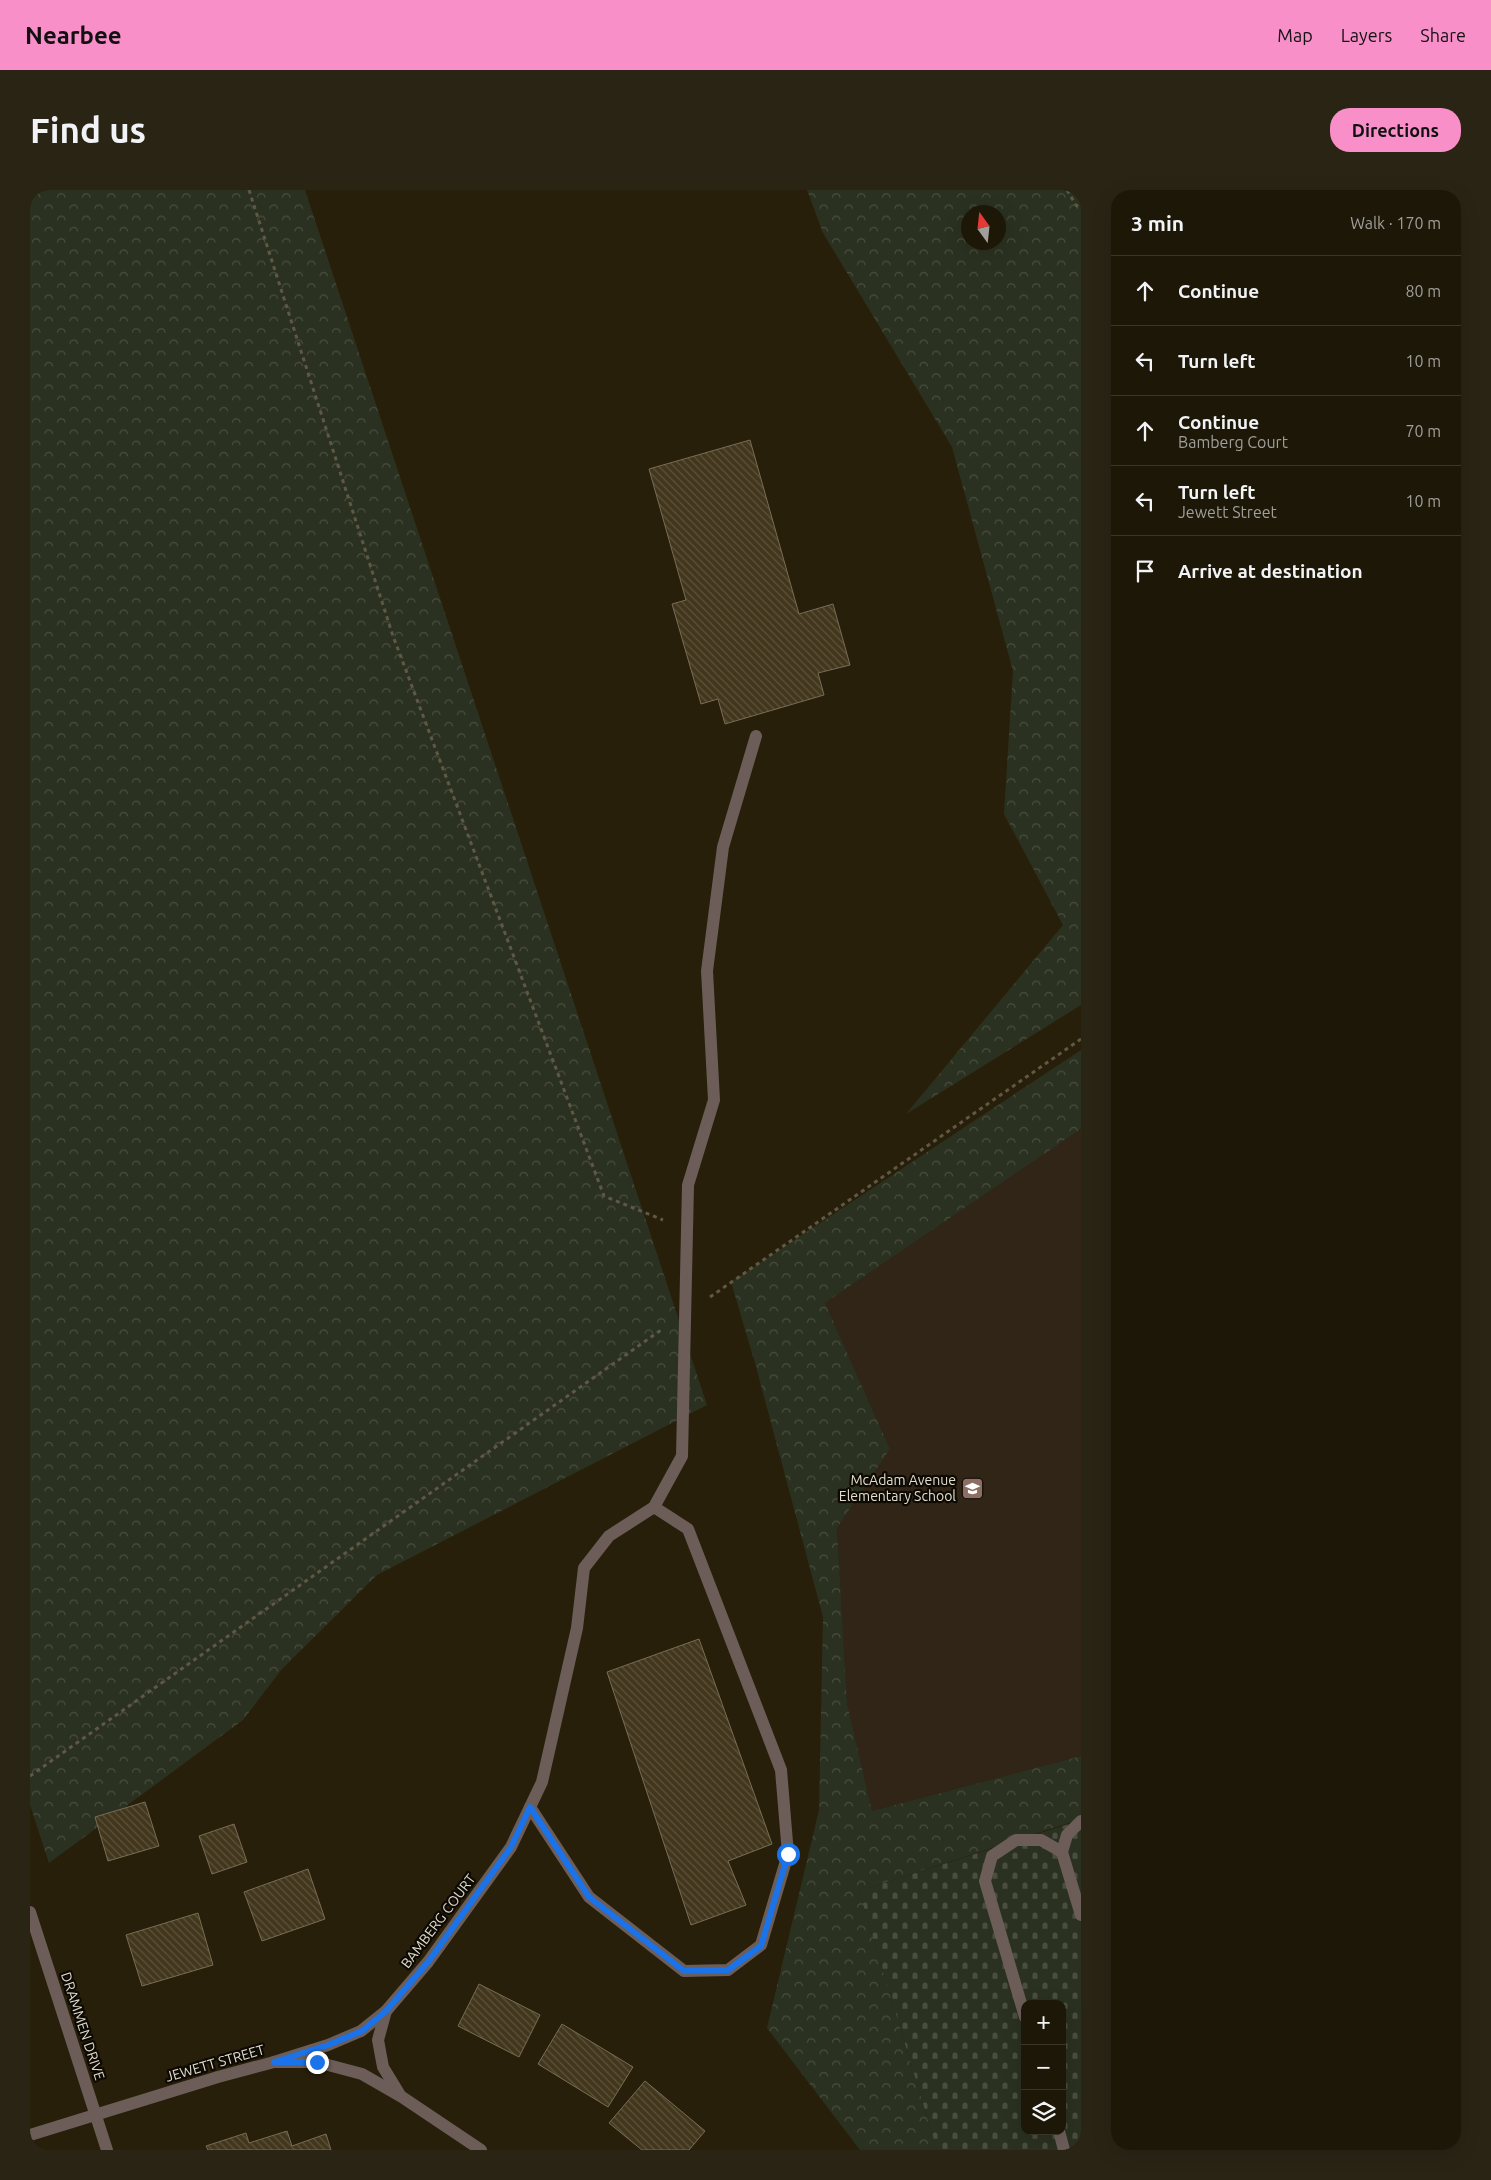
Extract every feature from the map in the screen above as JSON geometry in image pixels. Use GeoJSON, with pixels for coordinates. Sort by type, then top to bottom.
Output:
{"type":"FeatureCollection","features":[{"type":"Feature","properties":{"kind":"street"},"geometry":{"type":"LineString","coordinates":[[530,1807],[589,1897],[684,1971],[728,1970],[761,1946],[788,1854],[781,1770],[688,1529],[654,1507],[682,1456],[688,1185],[714,1100],[707,971],[724,847],[756,736]]}},
{"type":"Feature","properties":{"kind":"street","name":"BAMBERG COURT"},"geometry":{"type":"LineString","coordinates":[[274,2062],[328,2045],[362,2031],[386,2011],[428,1962],[511,1847],[544,1773],[577,1628],[584,1568],[609,1536],[654,1507]]}},
{"type":"Feature","properties":{"kind":"street"},"geometry":{"type":"LineString","coordinates":[[1081,1821],[1067,1835],[1062,1852],[1081,1915]]}},
{"type":"Feature","properties":{"kind":"street"},"geometry":{"type":"LineString","coordinates":[[1021,2004],[984,1881],[992,1856],[1016,1840],[1041,1840],[1062,1852]]}},
{"type":"Feature","properties":{"kind":"street","name":"DRAMMEN DRIVE"},"geometry":{"type":"LineString","coordinates":[[30,1912],[107,2150]]}},
{"type":"Feature","properties":{"kind":"street","name":"BAMBERG COURT"},"geometry":{"type":"LineString","coordinates":[[386,2011],[378,2040],[383,2067],[402,2097]]}},
{"type":"Feature","properties":{"kind":"street","name":"JEWETT STREET"},"geometry":{"type":"LineString","coordinates":[[30,2136],[218,2077],[274,2062],[317,2062],[362,2074],[402,2097],[480,2150]]}},
{"type":"Feature","properties":{"kind":"street"},"geometry":{"type":"LineString","coordinates":[[1060,2135],[1064,2150]]}},
{"type":"Feature","properties":{"kind":"path"},"geometry":{"type":"LineString","coordinates":[[249,190],[393,636],[604,1196],[687,1230]]}},
{"type":"Feature","properties":{"kind":"path"},"geometry":{"type":"LineString","coordinates":[[1067,190],[1076,205],[1081,209]]}},
{"type":"Feature","properties":{"kind":"path"},"geometry":{"type":"LineString","coordinates":[[30,1776],[685,1314],[1081,1039]]}},
{"type":"Feature","properties":{"kind":"shaded area","name":"McAdam Avenue Elementary School"},"geometry":{"type":"Polygon","coordinates":[[[1081,1129],[1081,1756],[872,1811],[847,1703],[837,1528],[890,1449],[825,1303],[1081,1129]]]}},
{"type":"Feature","properties":{"kind":"green space"},"geometry":{"type":"Polygon","coordinates":[[[30,190],[305,190],[707,1405],[377,1575],[282,1669],[243,1720],[49,1863],[30,1805],[30,190]]]}},
{"type":"Feature","properties":{"kind":"green space"},"geometry":{"type":"Polygon","coordinates":[[[807,190],[1081,190],[1081,1005],[906,1114],[1063,925],[1004,814],[1013,671],[952,447],[823,233],[807,190]]]}},
{"type":"Feature","properties":{"kind":"green space"},"geometry":{"type":"Polygon","coordinates":[[[1081,1050],[1081,1129],[825,1303],[890,1449],[837,1528],[847,1703],[872,1811],[1081,1756],[1081,1819],[859,1891],[937,2150],[860,2150],[767,2028],[819,1810],[823,1617],[755,1363],[731,1282],[1081,1050]]]}},
{"type":"Feature","properties":{"kind":"green space"},"geometry":{"type":"Polygon","coordinates":[[[1081,1820],[1081,2150],[937,2150],[859,1891],[1081,1820]]]}},
{"type":"Feature","properties":{"kind":"building"},"geometry":{"type":"Polygon","coordinates":[[[750,440],[799,614],[833,604],[850,665],[818,673],[824,695],[725,724],[718,699],[701,704],[672,604],[686,600],[649,469],[750,440]]]}},
{"type":"Feature","properties":{"kind":"building"},"geometry":{"type":"Polygon","coordinates":[[[699,1639],[772,1844],[728,1861],[746,1905],[691,1925],[607,1672],[699,1639]]]}},
{"type":"Feature","properties":{"kind":"building"},"geometry":{"type":"Polygon","coordinates":[[[145,1802],[159,1846],[108,1861],[95,1817],[145,1802]]]}},
{"type":"Feature","properties":{"kind":"building"},"geometry":{"type":"Polygon","coordinates":[[[234,1824],[247,1862],[212,1874],[199,1836],[234,1824]]]}},
{"type":"Feature","properties":{"kind":"building"},"geometry":{"type":"Polygon","coordinates":[[[308,1869],[325,1919],[262,1941],[244,1892],[308,1869]]]}},
{"type":"Feature","properties":{"kind":"building"},"geometry":{"type":"Polygon","coordinates":[[[198,1913],[213,1965],[142,1986],[126,1935],[198,1913]]]}},
{"type":"Feature","properties":{"kind":"building"},"geometry":{"type":"Polygon","coordinates":[[[479,1984],[540,2015],[519,2057],[458,2026],[479,1984]]]}},
{"type":"Feature","properties":{"kind":"building"},"geometry":{"type":"Polygon","coordinates":[[[562,2024],[633,2067],[608,2107],[538,2064],[562,2024]]]}},
{"type":"Feature","properties":{"kind":"building"},"geometry":{"type":"Polygon","coordinates":[[[645,2081],[705,2131],[689,2150],[642,2150],[609,2123],[645,2081]]]}},
{"type":"Feature","properties":{"kind":"building"},"geometry":{"type":"Polygon","coordinates":[[[287,2131],[292,2146],[326,2134],[331,2150],[208,2150],[206,2146],[246,2133],[249,2143],[287,2131]]]}},
{"type":"Feature","properties":{"kind":"place","name":"McAdam Avenue Elementary School"},"geometry":{"type":"Point","coordinates":[972,1488]}},
{"type":"Feature","properties":{"kind":"route"},"geometry":{"type":"LineString","coordinates":[[317,2062],[274,2062],[328,2045],[362,2031],[386,2011],[428,1962],[511,1847],[530,1807],[589,1897],[684,1971],[728,1970],[761,1946],[788,1854]]}}]}
